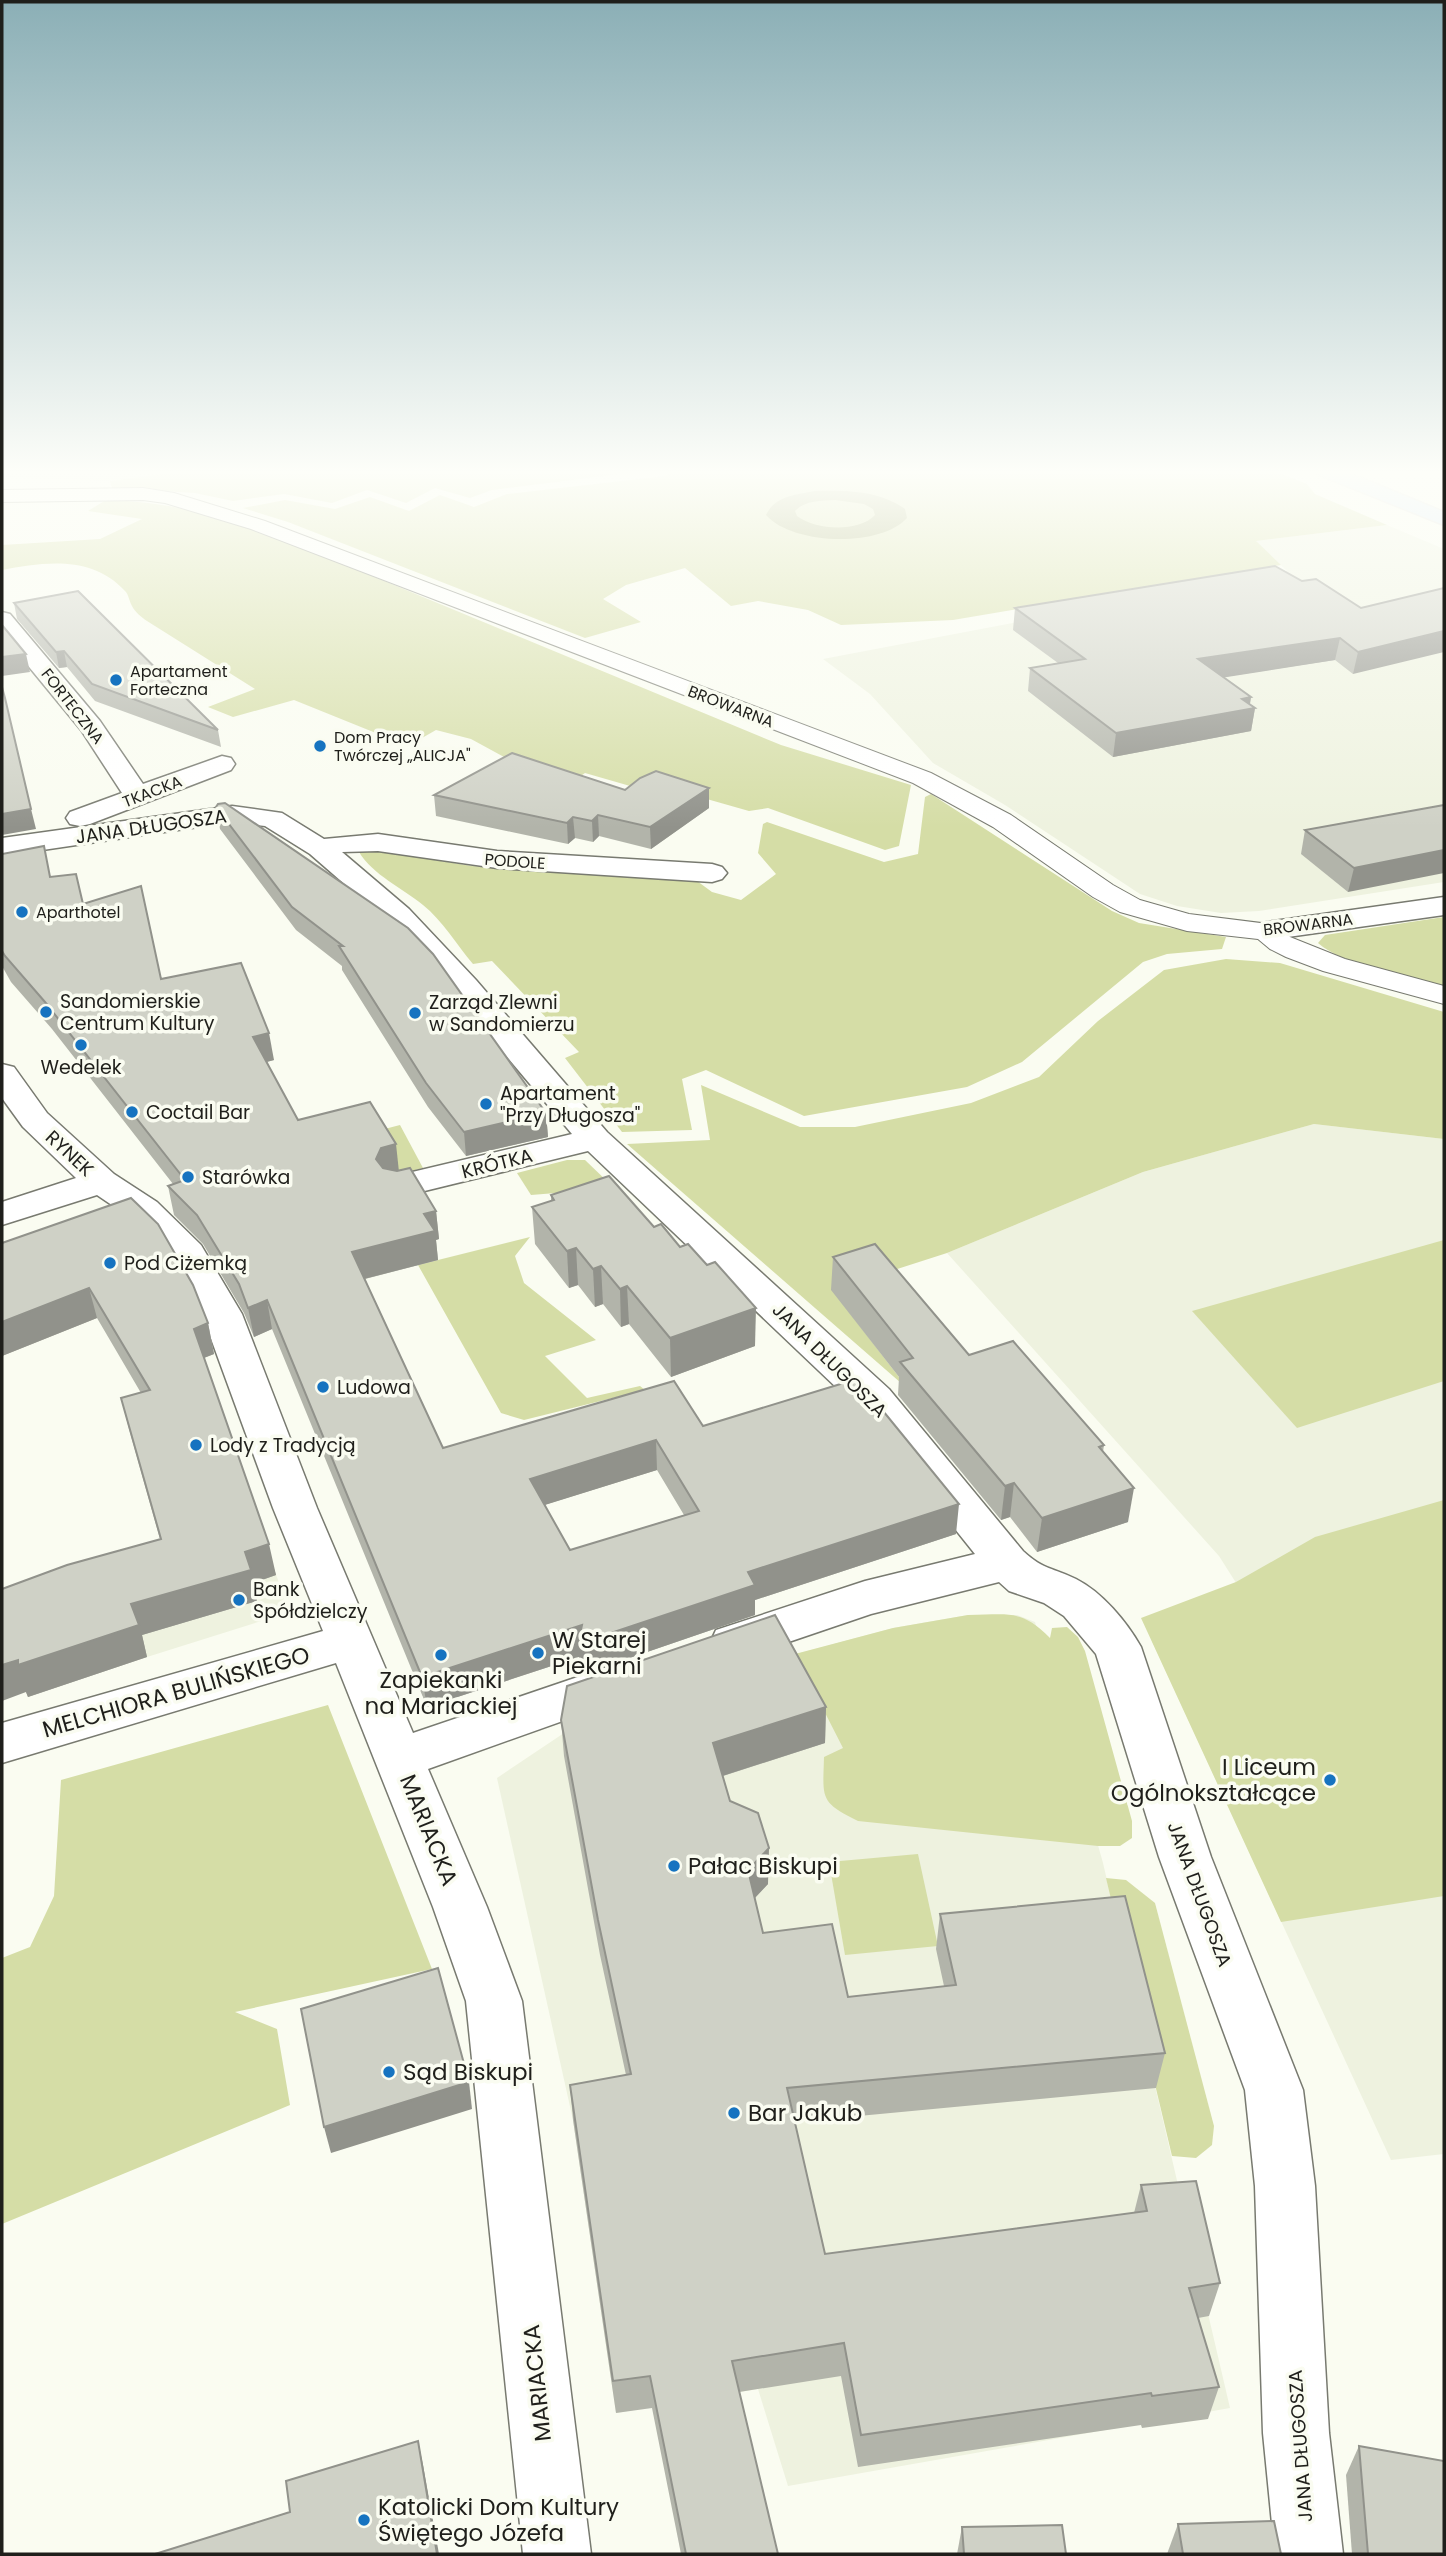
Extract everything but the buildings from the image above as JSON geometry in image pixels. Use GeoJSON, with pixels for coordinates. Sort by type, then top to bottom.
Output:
{"type":"FeatureCollection","features":[{"type":"Feature","properties":{"kind":"street","name":"BROWARNA"},"geometry":{"type":"LineString","coordinates":[[427,589],[922,778],[1002,821],[1103,891],[1130,906],[1187,922],[1267,932],[1444,906]]}},
{"type":"Feature","properties":{"kind":"street","name":"FORTECZNA"},"geometry":{"type":"LineString","coordinates":[[2,619],[91,726],[138,797]]}},
{"type":"Feature","properties":{"kind":"street","name":"TKACKA"},"geometry":{"type":"LineString","coordinates":[[2,846],[222,764]]}},
{"type":"Feature","properties":{"kind":"street","name":"JANA DŁUGOSZA"},"geometry":{"type":"LineString","coordinates":[[2,846],[232,814],[272,819],[320,848],[398,915],[465,987],[595,1139],[874,1399],[1007,1563],[1025,1579],[1060,1591],[1080,1604],[1117,1647],[1185,1857],[1274,2090],[1285,2186],[1296,2433],[1309,2554]]}},
{"type":"Feature","properties":{"kind":"street","name":"PODOLE"},"geometry":{"type":"LineString","coordinates":[[320,848],[358,840],[484,859],[712,873]]}},
{"type":"Feature","properties":{"kind":"street"},"geometry":{"type":"LineString","coordinates":[[1267,932],[1296,951],[1334,965],[1444,995]]}},
{"type":"Feature","properties":{"kind":"street","name":"RYNEK"},"geometry":{"type":"LineString","coordinates":[[2,1074],[35,1121],[101,1182],[2,1214]]}},
{"type":"Feature","properties":{"kind":"street","name":"KRÓTKA"},"geometry":{"type":"LineString","coordinates":[[400,1186],[595,1139]]}},
{"type":"Feature","properties":{"kind":"street","name":"MARIACKA"},"geometry":{"type":"LineString","coordinates":[[101,1182],[144,1210],[182,1244],[222,1314],[281,1472],[460,1907],[494,2001],[557,2554]]}},
{"type":"Feature","properties":{"kind":"street"},"geometry":{"type":"LineString","coordinates":[[400,1758],[865,1598],[1007,1563]]}},
{"type":"Feature","properties":{"kind":"street","name":"MELCHIORA BULIŃSKIEGO"},"geometry":{"type":"LineString","coordinates":[[2,1743],[351,1641]]}},
{"type":"Feature","properties":{"kind":"shaded area"},"geometry":{"type":"Polygon","coordinates":[[[122,589],[405,589],[781,745],[911,785],[899,846],[885,850],[768,808],[749,811],[654,784],[644,790],[585,773],[578,778],[517,764],[471,739],[436,730],[408,746],[294,700],[233,717],[208,707],[255,689],[143,618],[133,608],[122,589]]]}},
{"type":"Feature","properties":{"kind":"shaded area"},"geometry":{"type":"Polygon","coordinates":[[[460,589],[619,589],[603,599],[641,622],[585,638],[460,589]]]}},
{"type":"Feature","properties":{"kind":"shaded area"},"geometry":{"type":"Polygon","coordinates":[[[711,589],[1136,589],[953,620],[841,625],[808,610],[758,601],[731,606],[711,589]]]}},
{"type":"Feature","properties":{"kind":"shaded area"},"geometry":{"type":"Polygon","coordinates":[[[1191,589],[1444,589],[1444,882],[1259,911],[1221,913],[1177,906],[1140,894],[1005,805],[933,763],[870,694],[823,659],[1191,589]]]}},
{"type":"Feature","properties":{"kind":"shaded area"},"geometry":{"type":"Polygon","coordinates":[[[931,794],[1112,911],[1139,923],[1226,937],[1222,949],[1167,954],[1143,962],[1022,1062],[967,1087],[804,1116],[706,1070],[682,1079],[692,1130],[622,1132],[565,1058],[579,1052],[492,961],[473,964],[430,911],[380,874],[359,852],[365,849],[472,866],[697,881],[712,892],[741,900],[776,874],[758,853],[763,824],[767,822],[884,862],[918,854],[925,797],[931,794]]]}},
{"type":"Feature","properties":{"kind":"shaded area"},"geometry":{"type":"Polygon","coordinates":[[[1444,917],[1444,986],[1360,964],[1329,951],[1318,943],[1325,935],[1444,917]]]}},
{"type":"Feature","properties":{"kind":"shaded area"},"geometry":{"type":"Polygon","coordinates":[[[1226,959],[1280,963],[1444,1012],[1444,1139],[1314,1124],[1143,1172],[947,1253],[832,1290],[909,1390],[627,1144],[710,1140],[701,1085],[800,1127],[855,1127],[971,1103],[1039,1077],[1098,1021],[1164,970],[1226,959]]]}},
{"type":"Feature","properties":{"kind":"shaded area","name":"I Liceum Ogólnokształcące"},"geometry":{"type":"Polygon","coordinates":[[[1314,1124],[1444,1139],[1444,2154],[1391,2160],[1151,1639],[1252,1608],[1219,1556],[947,1253],[1143,1172],[1314,1124]]]}},
{"type":"Feature","properties":{"kind":"shaded area"},"geometry":{"type":"Polygon","coordinates":[[[400,1125],[423,1168],[395,1175],[373,1132],[400,1125]]]}},
{"type":"Feature","properties":{"kind":"shaded area"},"geometry":{"type":"Polygon","coordinates":[[[567,1160],[585,1160],[611,1185],[593,1190],[531,1195],[517,1173],[567,1160]]]}},
{"type":"Feature","properties":{"kind":"shaded area"},"geometry":{"type":"Polygon","coordinates":[[[530,1237],[515,1256],[524,1283],[596,1340],[545,1356],[587,1398],[640,1386],[645,1390],[524,1420],[501,1413],[418,1265],[530,1237]]]}},
{"type":"Feature","properties":{"kind":"shaded area"},"geometry":{"type":"Polygon","coordinates":[[[1444,1240],[1444,1381],[1297,1428],[1192,1311],[1444,1240]]]}},
{"type":"Feature","properties":{"kind":"shaded area"},"geometry":{"type":"Polygon","coordinates":[[[1444,1500],[1444,1896],[1281,1922],[1141,1618],[1236,1582],[1315,1537],[1444,1500]]]}},
{"type":"Feature","properties":{"kind":"shaded area"},"geometry":{"type":"Polygon","coordinates":[[[253,1513],[290,1612],[147,1657],[104,1556],[253,1513]]]}},
{"type":"Feature","properties":{"kind":"shaded area"},"geometry":{"type":"Polygon","coordinates":[[[968,1615],[1017,1615],[1035,1622],[1103,1863],[1230,2408],[788,2486],[758,2389],[616,2413],[573,2120],[497,1778],[567,1731],[778,1659],[893,1628],[968,1615]]]}},
{"type":"Feature","properties":{"kind":"shaded area"},"geometry":{"type":"Polygon","coordinates":[[[968,1615],[1013,1615],[1040,1628],[1050,1638],[1052,1628],[1067,1627],[1078,1637],[1085,1651],[1132,1821],[1132,1838],[1120,1846],[1098,1846],[858,1821],[830,1803],[824,1790],[824,1757],[843,1748],[795,1654],[893,1628],[968,1615]]]}},
{"type":"Feature","properties":{"kind":"shaded area"},"geometry":{"type":"Polygon","coordinates":[[[328,1705],[432,1969],[235,2012],[277,2029],[290,2105],[2,2224],[2,1958],[30,1947],[54,1896],[61,1780],[328,1705]]]}},
{"type":"Feature","properties":{"kind":"shaded area"},"geometry":{"type":"Polygon","coordinates":[[[918,1854],[938,1946],[845,1955],[829,1862],[918,1854]]]}},
{"type":"Feature","properties":{"kind":"shaded area"},"geometry":{"type":"Polygon","coordinates":[[[1106,1878],[1126,1880],[1155,1903],[1214,2126],[1212,2145],[1196,2158],[1172,2156],[1106,1878]]]}},
{"type":"Feature","properties":{"kind":"place","name":"Apartament Forteczna"},"geometry":{"type":"Point","coordinates":[116,680]}},
{"type":"Feature","properties":{"kind":"place","name":"Dom Pracy Twórczej „ALICJA\""},"geometry":{"type":"Point","coordinates":[320,746]}},
{"type":"Feature","properties":{"kind":"place","name":"Aparthotel"},"geometry":{"type":"Point","coordinates":[22,912]}},
{"type":"Feature","properties":{"kind":"place","name":"Sandomierskie Centrum Kultury"},"geometry":{"type":"Point","coordinates":[46,1012]}},
{"type":"Feature","properties":{"kind":"place","name":"Zarząd Zlewni w Sandomierzu"},"geometry":{"type":"Point","coordinates":[415,1013]}},
{"type":"Feature","properties":{"kind":"place","name":"Wedelek"},"geometry":{"type":"Point","coordinates":[81,1045]}},
{"type":"Feature","properties":{"kind":"place","name":"Apartament \"Przy Długosza\""},"geometry":{"type":"Point","coordinates":[486,1104]}},
{"type":"Feature","properties":{"kind":"place","name":"Coctail Bar"},"geometry":{"type":"Point","coordinates":[132,1112]}},
{"type":"Feature","properties":{"kind":"place","name":"Starówka"},"geometry":{"type":"Point","coordinates":[188,1177]}},
{"type":"Feature","properties":{"kind":"place","name":"Pod Ciżemką"},"geometry":{"type":"Point","coordinates":[110,1263]}},
{"type":"Feature","properties":{"kind":"place","name":"Ludowa"},"geometry":{"type":"Point","coordinates":[323,1387]}},
{"type":"Feature","properties":{"kind":"place","name":"Lody z Tradycją"},"geometry":{"type":"Point","coordinates":[196,1445]}},
{"type":"Feature","properties":{"kind":"place","name":"Bank Spółdzielczy"},"geometry":{"type":"Point","coordinates":[239,1600]}},
{"type":"Feature","properties":{"kind":"place","name":"W Starej Piekarni"},"geometry":{"type":"Point","coordinates":[538,1653]}},
{"type":"Feature","properties":{"kind":"place","name":"Zapiekanki na Mariackiej"},"geometry":{"type":"Point","coordinates":[441,1655]}},
{"type":"Feature","properties":{"kind":"place","name":"I Liceum Ogólnokształcące"},"geometry":{"type":"Point","coordinates":[1330,1780]}},
{"type":"Feature","properties":{"kind":"place","name":"Pałac Biskupi"},"geometry":{"type":"Point","coordinates":[674,1866]}},
{"type":"Feature","properties":{"kind":"place","name":"Sąd Biskupi"},"geometry":{"type":"Point","coordinates":[389,2072]}},
{"type":"Feature","properties":{"kind":"place","name":"Bar Jakub"},"geometry":{"type":"Point","coordinates":[734,2113]}},
{"type":"Feature","properties":{"kind":"place","name":"Katolicki Dom Kultury Świętego Józefa"},"geometry":{"type":"Point","coordinates":[364,2520]}}]}
